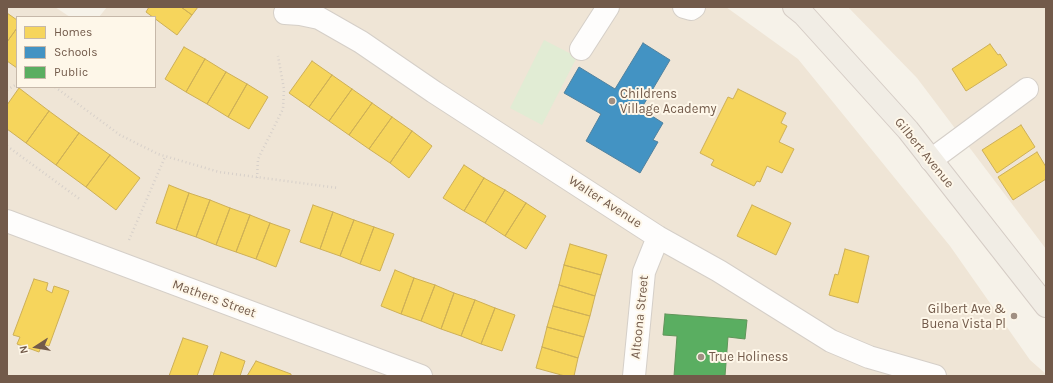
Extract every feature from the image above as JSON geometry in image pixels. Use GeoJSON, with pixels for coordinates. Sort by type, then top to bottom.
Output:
{"type":"FeatureCollection","features":[{"type":"Feature","properties":{"kind":"main road","name":"Gilbert Avenue"},"geometry":{"type":"LineString","coordinates":[[794,7],[804,15],[908,130],[1046,306]]}},
{"type":"Feature","properties":{"kind":"street"},"geometry":{"type":"LineString","coordinates":[[581,48],[608,7]]}},
{"type":"Feature","properties":{"kind":"street"},"geometry":{"type":"LineString","coordinates":[[684,7],[691,10],[694,7]]}},
{"type":"Feature","properties":{"kind":"street","name":"Walter Avenue"},"geometry":{"type":"LineString","coordinates":[[285,13],[319,18],[361,42],[434,92],[658,237],[719,271],[831,341],[869,357],[935,376]]}},
{"type":"Feature","properties":{"kind":"street"},"geometry":{"type":"LineString","coordinates":[[931,160],[1027,89]]}},
{"type":"Feature","properties":{"kind":"street","name":"Mathers Street"},"geometry":{"type":"LineString","coordinates":[[7,221],[421,376]]}},
{"type":"Feature","properties":{"kind":"street","name":"Altoona Street"},"geometry":{"type":"LineString","coordinates":[[634,376],[644,272],[658,237]]}},
{"type":"Feature","properties":{"kind":"path"},"geometry":{"type":"LineString","coordinates":[[257,178],[258,159],[283,109],[284,89],[278,56]]}},
{"type":"Feature","properties":{"kind":"path"},"geometry":{"type":"LineString","coordinates":[[7,90],[16,85]]}},
{"type":"Feature","properties":{"kind":"path"},"geometry":{"type":"LineString","coordinates":[[56,88],[120,135],[165,157],[219,172],[338,188]]}},
{"type":"Feature","properties":{"kind":"path"},"geometry":{"type":"LineString","coordinates":[[7,146],[81,200]]}},
{"type":"Feature","properties":{"kind":"path"},"geometry":{"type":"LineString","coordinates":[[129,240],[165,157]]}},
{"type":"Feature","properties":{"kind":"shaded area"},"geometry":{"type":"Polygon","coordinates":[[[7,7],[55,7],[68,16],[16,16],[16,88],[156,88],[156,16],[100,16],[107,7],[726,7],[798,59],[950,246],[1030,360],[1046,374],[1046,376],[7,376],[7,7]]]}},
{"type":"Feature","properties":{"kind":"shaded area"},"geometry":{"type":"Polygon","coordinates":[[[848,7],[1046,7],[1046,249],[917,78],[848,7]]]}},
{"type":"Feature","properties":{"kind":"green space"},"geometry":{"type":"Polygon","coordinates":[[[544,40],[577,57],[542,125],[510,108],[544,40]]]}},
{"type":"Feature","properties":{"kind":"building: Homes"},"geometry":{"type":"Polygon","coordinates":[[[149,7],[181,7],[192,15],[177,35],[156,19],[156,16],[151,16],[146,12],[149,7]]]}},
{"type":"Feature","properties":{"kind":"building: Homes"},"geometry":{"type":"Polygon","coordinates":[[[181,7],[198,7],[192,15],[181,7]]]}},
{"type":"Feature","properties":{"kind":"building: Homes"},"geometry":{"type":"Polygon","coordinates":[[[7,13],[16,19],[16,29],[7,42],[7,13]]]}},
{"type":"Feature","properties":{"kind":"building: Homes"},"geometry":{"type":"Polygon","coordinates":[[[16,29],[16,67],[7,61],[7,42],[16,29]]]}},
{"type":"Feature","properties":{"kind":"building: Homes"},"geometry":{"type":"Polygon","coordinates":[[[990,44],[998,55],[1000,54],[1007,65],[966,91],[952,69],[990,44]]]}},
{"type":"Feature","properties":{"kind":"building: Homes"},"geometry":{"type":"Polygon","coordinates":[[[184,47],[205,59],[186,92],[165,79],[184,47]]]}},
{"type":"Feature","properties":{"kind":"building: Homes"},"geometry":{"type":"Polygon","coordinates":[[[205,59],[226,72],[207,104],[186,92],[205,59]]]}},
{"type":"Feature","properties":{"kind":"building: Homes"},"geometry":{"type":"Polygon","coordinates":[[[312,61],[332,75],[309,107],[289,93],[312,61]]]}},
{"type":"Feature","properties":{"kind":"building: Homes"},"geometry":{"type":"Polygon","coordinates":[[[226,72],[247,84],[228,117],[207,104],[226,72]]]}},
{"type":"Feature","properties":{"kind":"building: Homes"},"geometry":{"type":"Polygon","coordinates":[[[332,75],[352,89],[329,121],[309,107],[332,75]]]}},
{"type":"Feature","properties":{"kind":"building: Homes"},"geometry":{"type":"Polygon","coordinates":[[[247,84],[268,97],[249,129],[228,117],[247,84]]]}},
{"type":"Feature","properties":{"kind":"building: Homes"},"geometry":{"type":"Polygon","coordinates":[[[19,88],[49,111],[26,143],[7,129],[7,105],[19,88]]]}},
{"type":"Feature","properties":{"kind":"building: Homes"},"geometry":{"type":"Polygon","coordinates":[[[352,89],[372,103],[349,135],[329,121],[352,89]]]}},
{"type":"Feature","properties":{"kind":"building: Homes"},"geometry":{"type":"Polygon","coordinates":[[[738,89],[786,113],[781,123],[787,126],[779,142],[794,149],[782,173],[767,166],[760,182],[757,181],[754,186],[711,165],[714,160],[700,153],[728,97],[733,99],[738,89]]]}},
{"type":"Feature","properties":{"kind":"building: Homes"},"geometry":{"type":"Polygon","coordinates":[[[372,103],[392,117],[369,149],[349,135],[372,103]]]}},
{"type":"Feature","properties":{"kind":"building: Homes"},"geometry":{"type":"Polygon","coordinates":[[[49,111],[79,133],[56,165],[26,143],[49,111]]]}},
{"type":"Feature","properties":{"kind":"building: Homes"},"geometry":{"type":"Polygon","coordinates":[[[392,117],[412,131],[390,163],[369,149],[392,117]]]}},
{"type":"Feature","properties":{"kind":"building: Homes"},"geometry":{"type":"Polygon","coordinates":[[[1021,125],[1035,147],[997,173],[982,150],[1021,125]]]}},
{"type":"Feature","properties":{"kind":"building: Homes"},"geometry":{"type":"Polygon","coordinates":[[[412,131],[432,146],[409,178],[390,163],[412,131]]]}},
{"type":"Feature","properties":{"kind":"building: Homes"},"geometry":{"type":"Polygon","coordinates":[[[79,133],[110,155],[86,187],[56,165],[79,133]]]}},
{"type":"Feature","properties":{"kind":"building: Homes"},"geometry":{"type":"Polygon","coordinates":[[[1037,152],[1046,167],[1046,179],[1013,200],[998,177],[1037,152]]]}},
{"type":"Feature","properties":{"kind":"building: Homes"},"geometry":{"type":"Polygon","coordinates":[[[110,155],[140,178],[116,210],[86,187],[110,155]]]}},
{"type":"Feature","properties":{"kind":"building: Homes"},"geometry":{"type":"Polygon","coordinates":[[[464,165],[484,178],[464,211],[443,198],[464,165]]]}},
{"type":"Feature","properties":{"kind":"building: Homes"},"geometry":{"type":"Polygon","coordinates":[[[484,178],[505,190],[485,223],[464,211],[484,178]]]}},
{"type":"Feature","properties":{"kind":"building: Homes"},"geometry":{"type":"Polygon","coordinates":[[[169,185],[189,193],[176,230],[156,223],[169,185]]]}},
{"type":"Feature","properties":{"kind":"building: Homes"},"geometry":{"type":"Polygon","coordinates":[[[505,190],[526,203],[505,236],[485,223],[505,190]]]}},
{"type":"Feature","properties":{"kind":"building: Homes"},"geometry":{"type":"Polygon","coordinates":[[[189,193],[210,200],[196,237],[176,230],[189,193]]]}},
{"type":"Feature","properties":{"kind":"building: Homes"},"geometry":{"type":"Polygon","coordinates":[[[210,200],[230,208],[216,245],[196,237],[210,200]]]}},
{"type":"Feature","properties":{"kind":"building: Homes"},"geometry":{"type":"Polygon","coordinates":[[[526,203],[546,216],[526,249],[505,236],[526,203]]]}},
{"type":"Feature","properties":{"kind":"building: Homes"},"geometry":{"type":"Polygon","coordinates":[[[313,205],[333,212],[320,249],[300,242],[313,205]]]}},
{"type":"Feature","properties":{"kind":"building: Homes"},"geometry":{"type":"Polygon","coordinates":[[[752,205],[791,223],[776,255],[737,236],[752,205]]]}},
{"type":"Feature","properties":{"kind":"building: Homes"},"geometry":{"type":"Polygon","coordinates":[[[230,208],[250,215],[236,252],[216,245],[230,208]]]}},
{"type":"Feature","properties":{"kind":"building: Homes"},"geometry":{"type":"Polygon","coordinates":[[[333,212],[354,220],[340,256],[320,249],[333,212]]]}},
{"type":"Feature","properties":{"kind":"building: Homes"},"geometry":{"type":"Polygon","coordinates":[[[250,215],[270,223],[256,259],[236,252],[250,215]]]}},
{"type":"Feature","properties":{"kind":"building: Homes"},"geometry":{"type":"Polygon","coordinates":[[[354,220],[374,227],[360,264],[340,256],[354,220]]]}},
{"type":"Feature","properties":{"kind":"building: Homes"},"geometry":{"type":"Polygon","coordinates":[[[270,223],[290,230],[276,267],[256,259],[270,223]]]}},
{"type":"Feature","properties":{"kind":"building: Homes"},"geometry":{"type":"Polygon","coordinates":[[[374,227],[394,234],[380,271],[360,264],[374,227]]]}},
{"type":"Feature","properties":{"kind":"building: Homes"},"geometry":{"type":"Polygon","coordinates":[[[570,244],[607,255],[601,275],[564,265],[570,244]]]}},
{"type":"Feature","properties":{"kind":"building: Homes"},"geometry":{"type":"Polygon","coordinates":[[[845,249],[869,256],[858,303],[829,295],[835,274],[838,275],[845,249]]]}},
{"type":"Feature","properties":{"kind":"building: Homes"},"geometry":{"type":"Polygon","coordinates":[[[564,265],[601,275],[595,296],[559,285],[564,265]]]}},
{"type":"Feature","properties":{"kind":"building: Homes"},"geometry":{"type":"Polygon","coordinates":[[[395,270],[414,278],[401,314],[381,306],[395,270]]]}},
{"type":"Feature","properties":{"kind":"building: Homes"},"geometry":{"type":"Polygon","coordinates":[[[414,278],[435,285],[421,321],[401,314],[414,278]]]}},
{"type":"Feature","properties":{"kind":"building: Homes"},"geometry":{"type":"Polygon","coordinates":[[[34,279],[48,283],[46,290],[52,293],[54,286],[69,291],[49,346],[42,344],[39,352],[17,344],[20,337],[13,335],[34,279]]]}},
{"type":"Feature","properties":{"kind":"building: Homes"},"geometry":{"type":"Polygon","coordinates":[[[435,285],[454,293],[441,329],[421,321],[435,285]]]}},
{"type":"Feature","properties":{"kind":"building: Homes"},"geometry":{"type":"Polygon","coordinates":[[[559,285],[595,296],[590,316],[553,306],[559,285]]]}},
{"type":"Feature","properties":{"kind":"building: Homes"},"geometry":{"type":"Polygon","coordinates":[[[454,293],[475,300],[461,336],[441,329],[454,293]]]}},
{"type":"Feature","properties":{"kind":"building: Homes"},"geometry":{"type":"Polygon","coordinates":[[[475,300],[495,308],[481,344],[461,336],[475,300]]]}},
{"type":"Feature","properties":{"kind":"building: Homes"},"geometry":{"type":"Polygon","coordinates":[[[553,306],[590,316],[584,337],[547,327],[553,306]]]}},
{"type":"Feature","properties":{"kind":"building: Homes"},"geometry":{"type":"Polygon","coordinates":[[[495,308],[515,315],[502,351],[481,344],[495,308]]]}},
{"type":"Feature","properties":{"kind":"building: Homes"},"geometry":{"type":"Polygon","coordinates":[[[547,327],[584,337],[578,358],[542,347],[547,327]]]}},
{"type":"Feature","properties":{"kind":"building: Homes"},"geometry":{"type":"Polygon","coordinates":[[[183,338],[208,346],[197,376],[169,376],[183,338]]]}},
{"type":"Feature","properties":{"kind":"building: Homes"},"geometry":{"type":"Polygon","coordinates":[[[542,347],[578,358],[574,376],[565,376],[536,368],[542,347]]]}},
{"type":"Feature","properties":{"kind":"building: Homes"},"geometry":{"type":"Polygon","coordinates":[[[221,352],[245,361],[240,376],[213,376],[221,352]]]}},
{"type":"Feature","properties":{"kind":"building: Homes"},"geometry":{"type":"Polygon","coordinates":[[[256,361],[291,374],[291,376],[247,376],[256,361]]]}},
{"type":"Feature","properties":{"kind":"building: Schools","name":"Childrens Village Academy"},"geometry":{"type":"Polygon","coordinates":[[[643,43],[670,60],[641,109],[663,123],[653,140],[658,142],[640,173],[586,141],[601,114],[564,93],[579,67],[615,89],[643,43]]]}},
{"type":"Feature","properties":{"kind":"building: Public","name":"True Holiness"},"geometry":{"type":"Polygon","coordinates":[[[665,314],[747,320],[745,339],[728,337],[725,376],[674,376],[677,336],[663,335],[665,314]]]}},
{"type":"Feature","properties":{"kind":"place","name":"Childrens Village Academy"},"geometry":{"type":"Point","coordinates":[612,101]}},
{"type":"Feature","properties":{"kind":"place","name":"Gilbert Ave & Buena Vista Pl"},"geometry":{"type":"Point","coordinates":[1014,316]}},
{"type":"Feature","properties":{"kind":"place","name":"True Holiness"},"geometry":{"type":"Point","coordinates":[701,357]}}]}
